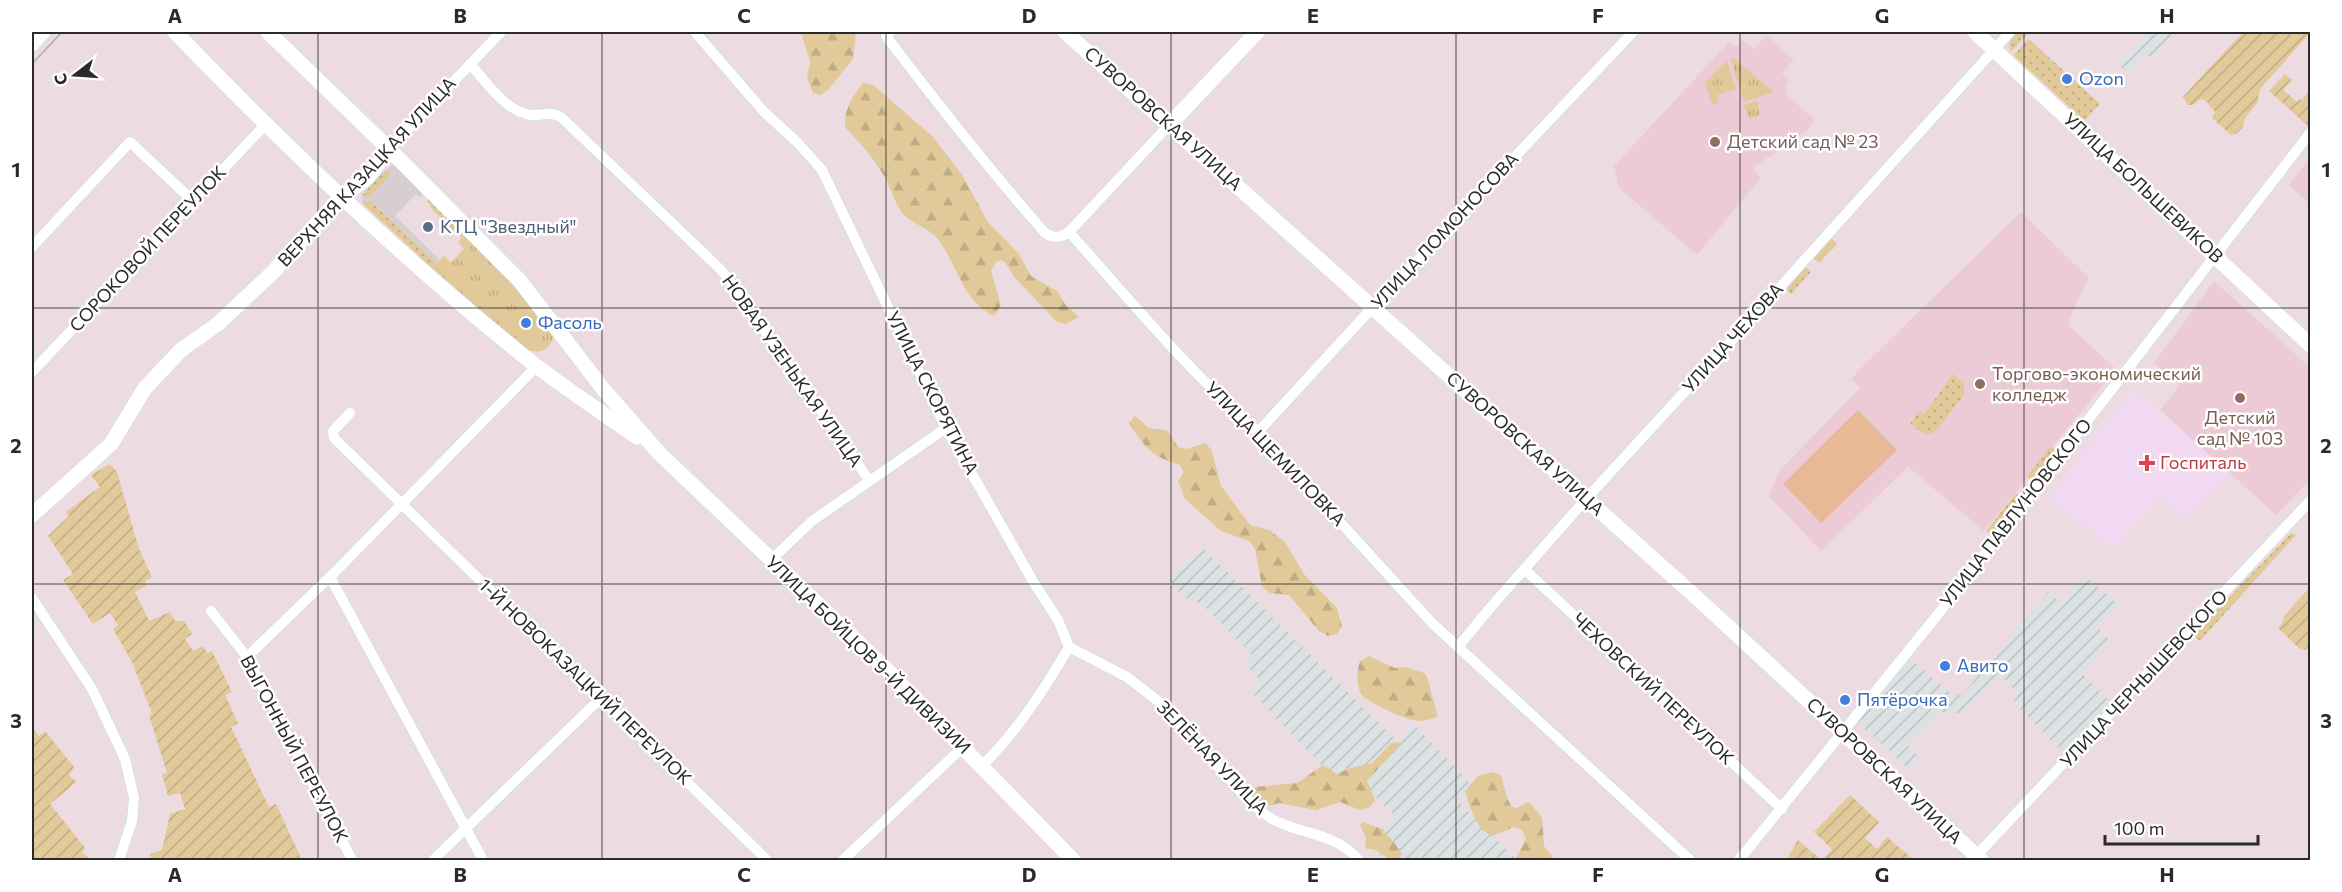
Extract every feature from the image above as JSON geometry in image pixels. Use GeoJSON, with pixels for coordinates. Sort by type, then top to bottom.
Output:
{"type":"FeatureCollection","features":[{"type":"Feature","properties":{"kind":"street"},"geometry":{"type":"LineString","coordinates":[[32,44],[43,32]]}},
{"type":"Feature","properties":{"kind":"street","name":"УЛИЦА БОЙЦОВ 9-Й ДИВИЗИИ"},"geometry":{"type":"LineString","coordinates":[[175,32],[340,198],[516,350],[659,453]]}},
{"type":"Feature","properties":{"kind":"street","name":"УЛИЦА БОЙЦОВ 9-Й ДИВИЗИИ"},"geometry":{"type":"LineString","coordinates":[[268,32],[389,148],[520,281],[604,390],[659,453],[884,667],[1073,861]]}},
{"type":"Feature","properties":{"kind":"street","name":"ВЕРХНЯЯ КАЗАЦКАЯ УЛИЦА"},"geometry":{"type":"LineString","coordinates":[[32,515],[111,444],[145,388],[181,350],[219,323],[265,279],[340,198],[368,177],[389,148],[501,32]]}},
{"type":"Feature","properties":{"kind":"street","name":"УЛИЦА СКОРЯТИНА"},"geometry":{"type":"LineString","coordinates":[[695,32],[764,112],[822,170],[946,428],[1034,583],[1058,620],[1069,646]]}},
{"type":"Feature","properties":{"kind":"street","name":"СУВОРОВСКАЯ УЛИЦА"},"geometry":{"type":"LineString","coordinates":[[1065,32],[1586,499],[1979,858]]}},
{"type":"Feature","properties":{"kind":"street"},"geometry":{"type":"LineString","coordinates":[[888,34],[994,174],[1044,232],[1053,237],[1059,237],[1069,232],[1257,32]]}},
{"type":"Feature","properties":{"kind":"street","name":"УЛИЦА ЛОМОНОСОВА"},"geometry":{"type":"LineString","coordinates":[[1258,432],[1373,307],[1634,32]]}},
{"type":"Feature","properties":{"kind":"street","name":"УЛИЦА БОЛЬШЕВИКОВ"},"geometry":{"type":"LineString","coordinates":[[1975,32],[2310,345]]}},
{"type":"Feature","properties":{"kind":"street","name":"УЛИЦА ЧЕХОВА"},"geometry":{"type":"LineString","coordinates":[[1458,647],[1586,499],[2010,32]]}},
{"type":"Feature","properties":{"kind":"street","name":"НОВАЯ УЗЕНЬКАЯ УЛИЦА"},"geometry":{"type":"LineString","coordinates":[[470,64],[512,108],[530,116],[553,113],[562,118],[718,267],[869,480]]}},
{"type":"Feature","properties":{"kind":"street","name":"СОРОКОВОЙ ПЕРЕУЛОК"},"geometry":{"type":"LineString","coordinates":[[32,372],[265,125]]}},
{"type":"Feature","properties":{"kind":"street","name":"УЛИЦА ПАВЛУНОВСКОГО"},"geometry":{"type":"LineString","coordinates":[[1739,861],[1949,600],[2310,133]]}},
{"type":"Feature","properties":{"kind":"street"},"geometry":{"type":"LineString","coordinates":[[32,247],[130,142],[193,201]]}},
{"type":"Feature","properties":{"kind":"street","name":"УЛИЦА ЩЕМИЛОВКА"},"geometry":{"type":"LineString","coordinates":[[1069,232],[1186,361],[1236,413],[1258,432],[1432,622],[1690,861]]}},
{"type":"Feature","properties":{"kind":"street"},"geometry":{"type":"LineString","coordinates":[[247,657],[330,577],[537,366]]}},
{"type":"Feature","properties":{"kind":"street","name":"1-Й НОВОКАЗАЦКИЙ ПЕРЕУЛОК"},"geometry":{"type":"LineString","coordinates":[[350,413],[333,431],[334,438],[767,861]]}},
{"type":"Feature","properties":{"kind":"street","name":"НОВАЯ УЗЕНЬКАЯ УЛИЦА"},"geometry":{"type":"LineString","coordinates":[[771,560],[812,521],[946,428]]}},
{"type":"Feature","properties":{"kind":"street","name":"УЛИЦА ЧЕРНЫШЕВСКОГО"},"geometry":{"type":"LineString","coordinates":[[1979,858],[2310,501]]}},
{"type":"Feature","properties":{"kind":"street","name":"ЧЕХОВСКИЙ ПЕРЕУЛОК"},"geometry":{"type":"LineString","coordinates":[[1524,569],[1782,809]]}},
{"type":"Feature","properties":{"kind":"street"},"geometry":{"type":"LineString","coordinates":[[330,577],[483,861]]}},
{"type":"Feature","properties":{"kind":"street"},"geometry":{"type":"LineString","coordinates":[[32,598],[92,689],[125,759],[134,798],[130,828],[119,861]]}},
{"type":"Feature","properties":{"kind":"street","name":"ВЫГОННЫЙ ПЕРЕУЛОК"},"geometry":{"type":"LineString","coordinates":[[211,611],[247,657],[352,861]]}},
{"type":"Feature","properties":{"kind":"street"},"geometry":{"type":"LineString","coordinates":[[982,766],[1001,747],[1029,711],[1069,646]]}},
{"type":"Feature","properties":{"kind":"street","name":"ЗЕЛЁНАЯ УЛИЦА"},"geometry":{"type":"LineString","coordinates":[[1069,646],[1127,677],[1158,701],[1251,803],[1263,813],[1293,828],[1336,841],[1348,849],[1359,861]]}},
{"type":"Feature","properties":{"kind":"street"},"geometry":{"type":"LineString","coordinates":[[433,861],[601,698]]}},
{"type":"Feature","properties":{"kind":"street"},"geometry":{"type":"LineString","coordinates":[[843,861],[963,747]]}},
{"type":"Feature","properties":{"kind":"shaded area"},"geometry":{"type":"Polygon","coordinates":[[[2150,32],[2176,32],[2151,58],[2145,54],[2127,73],[2118,65],[2150,32]]]}},
{"type":"Feature","properties":{"kind":"shaded area","name":"Детский сад № 23"},"geometry":{"type":"Polygon","coordinates":[[[1767,35],[1794,60],[1782,73],[1789,80],[1786,84],[1787,95],[1815,120],[1808,130],[1753,168],[1761,178],[1697,255],[1619,188],[1614,166],[1729,42],[1736,47],[1743,40],[1754,49],[1767,35]]]}},
{"type":"Feature","properties":{"kind":"shaded area"},"geometry":{"type":"Polygon","coordinates":[[[2310,158],[2310,204],[2289,185],[2310,158]]]}},
{"type":"Feature","properties":{"kind":"shaded area"},"geometry":{"type":"Polygon","coordinates":[[[392,165],[424,193],[420,197],[416,194],[395,216],[440,260],[437,263],[371,201],[362,203],[362,195],[370,197],[391,175],[385,170],[392,165]]]}},
{"type":"Feature","properties":{"kind":"shaded area","name":"Торгово-экономический колледж"},"geometry":{"type":"Polygon","coordinates":[[[2021,212],[2089,278],[2068,325],[2116,369],[1984,531],[1908,467],[1821,551],[1769,496],[1780,470],[1860,388],[1851,379],[1861,368],[2021,212]]]}},
{"type":"Feature","properties":{"kind":"shaded area","name":"Детский сад № 103"},"geometry":{"type":"Polygon","coordinates":[[[2214,281],[2310,367],[2310,480],[2276,515],[2160,410],[2180,385],[2154,363],[2214,281]]]}},
{"type":"Feature","properties":{"kind":"shaded area","name":"Госпиталь"},"geometry":{"type":"Polygon","coordinates":[[[2134,388],[2231,474],[2187,519],[2161,498],[2113,549],[2048,498],[2134,388]]]}},
{"type":"Feature","properties":{"kind":"shaded area"},"geometry":{"type":"Polygon","coordinates":[[[1858,410],[1897,450],[1821,523],[1783,484],[1858,410]]]}},
{"type":"Feature","properties":{"kind":"shaded area"},"geometry":{"type":"Polygon","coordinates":[[[1204,549],[1397,741],[1414,724],[1473,786],[1457,801],[1517,860],[1385,860],[1369,843],[1394,815],[1347,768],[1334,778],[1249,690],[1260,680],[1244,663],[1252,655],[1204,606],[1182,596],[1168,578],[1204,549]]]}},
{"type":"Feature","properties":{"kind":"shaded area"},"geometry":{"type":"Polygon","coordinates":[[[2086,577],[2119,605],[2107,618],[2094,625],[2111,641],[2082,673],[2113,705],[2066,755],[2013,702],[2019,694],[2000,676],[1967,709],[1959,713],[1940,712],[1908,746],[1921,758],[1910,770],[1857,722],[1911,659],[1952,695],[1962,695],[2048,592],[2061,602],[2086,577]]]}},
{"type":"Feature","properties":{"kind":"green space"},"geometry":{"type":"Polygon","coordinates":[[[801,32],[856,32],[853,59],[828,90],[820,95],[813,93],[807,78],[810,61],[801,32]]]}},
{"type":"Feature","properties":{"kind":"green space"},"geometry":{"type":"Polygon","coordinates":[[[2017,32],[2029,32],[2011,52],[2011,39],[2017,32]]]}},
{"type":"Feature","properties":{"kind":"green space"},"geometry":{"type":"Polygon","coordinates":[[[2243,32],[2310,33],[2260,89],[2257,103],[2245,118],[2243,127],[2236,134],[2231,135],[2212,118],[2215,112],[2206,101],[2201,99],[2193,105],[2188,105],[2183,97],[2243,32]]]}},
{"type":"Feature","properties":{"kind":"green space"},"geometry":{"type":"Polygon","coordinates":[[[2029,39],[2100,104],[2086,119],[2082,119],[2013,55],[2029,39]]]}},
{"type":"Feature","properties":{"kind":"green space"},"geometry":{"type":"Polygon","coordinates":[[[1730,58],[1735,59],[1774,92],[1744,102],[1730,58]]]}},
{"type":"Feature","properties":{"kind":"green space"},"geometry":{"type":"Polygon","coordinates":[[[1727,60],[1736,89],[1717,95],[1719,103],[1712,105],[1705,82],[1727,60]]]}},
{"type":"Feature","properties":{"kind":"green space"},"geometry":{"type":"Polygon","coordinates":[[[2285,74],[2292,80],[2283,90],[2297,102],[2302,100],[2310,90],[2308,126],[2269,91],[2285,74]]]}},
{"type":"Feature","properties":{"kind":"green space"},"geometry":{"type":"Polygon","coordinates":[[[863,83],[873,85],[932,136],[961,173],[988,222],[1019,254],[1031,276],[1057,291],[1065,304],[1079,317],[1066,324],[1057,322],[1001,260],[996,262],[991,271],[1001,305],[994,316],[975,302],[961,282],[938,239],[904,215],[876,164],[845,127],[850,104],[863,83]]]}},
{"type":"Feature","properties":{"kind":"green space"},"geometry":{"type":"Polygon","coordinates":[[[1757,101],[1761,115],[1749,119],[1744,105],[1757,101]]]}},
{"type":"Feature","properties":{"kind":"green space"},"geometry":{"type":"Polygon","coordinates":[[[385,170],[391,175],[370,197],[362,195],[385,170]]]}},
{"type":"Feature","properties":{"kind":"green space"},"geometry":{"type":"Polygon","coordinates":[[[429,199],[466,233],[461,238],[429,206],[431,205],[427,201],[429,199]]]}},
{"type":"Feature","properties":{"kind":"green space"},"geometry":{"type":"Polygon","coordinates":[[[371,201],[437,263],[432,268],[362,203],[371,201]]]}},
{"type":"Feature","properties":{"kind":"green space"},"geometry":{"type":"Polygon","coordinates":[[[466,233],[516,284],[554,335],[547,348],[540,351],[526,349],[432,268],[444,256],[451,262],[464,249],[458,242],[466,233]]]}},
{"type":"Feature","properties":{"kind":"green space"},"geometry":{"type":"Polygon","coordinates":[[[1830,237],[1837,244],[1819,263],[1812,257],[1830,237]]]}},
{"type":"Feature","properties":{"kind":"green space"},"geometry":{"type":"Polygon","coordinates":[[[1804,266],[1811,272],[1791,294],[1784,287],[1804,266]]]}},
{"type":"Feature","properties":{"kind":"green space"},"geometry":{"type":"Polygon","coordinates":[[[1953,374],[1964,383],[1964,395],[1936,431],[1929,434],[1910,424],[1919,411],[1924,414],[1953,374]]]}},
{"type":"Feature","properties":{"kind":"green space"},"geometry":{"type":"Polygon","coordinates":[[[1135,416],[1149,428],[1168,431],[1178,447],[1187,449],[1205,443],[1211,449],[1221,486],[1250,525],[1269,530],[1285,542],[1304,574],[1337,608],[1342,626],[1337,634],[1328,636],[1319,631],[1289,595],[1270,593],[1262,587],[1255,549],[1249,541],[1221,531],[1185,499],[1178,481],[1184,473],[1180,465],[1155,454],[1145,445],[1129,423],[1135,416]]]}},
{"type":"Feature","properties":{"kind":"green space"},"geometry":{"type":"Polygon","coordinates":[[[2051,446],[2057,451],[2033,482],[2027,477],[2051,446]]]}},
{"type":"Feature","properties":{"kind":"green space"},"geometry":{"type":"Polygon","coordinates":[[[110,464],[117,472],[139,549],[152,577],[145,581],[146,586],[135,592],[149,621],[170,612],[175,621],[184,621],[192,634],[185,639],[193,651],[203,646],[207,653],[212,651],[232,692],[225,695],[238,723],[231,727],[269,807],[276,804],[302,860],[152,860],[150,854],[162,850],[170,814],[185,809],[180,793],[168,796],[162,774],[167,773],[149,715],[152,714],[132,662],[113,629],[118,625],[110,613],[93,624],[63,580],[73,574],[48,536],[69,516],[66,512],[100,487],[91,475],[110,464]]]}},
{"type":"Feature","properties":{"kind":"green space"},"geometry":{"type":"Polygon","coordinates":[[[2016,493],[2021,497],[1991,535],[1986,531],[2016,493]]]}},
{"type":"Feature","properties":{"kind":"green space"},"geometry":{"type":"Polygon","coordinates":[[[2291,533],[2296,535],[2200,641],[2193,635],[2291,533]]]}},
{"type":"Feature","properties":{"kind":"green space"},"geometry":{"type":"Polygon","coordinates":[[[2310,587],[2310,647],[2305,650],[2300,649],[2278,628],[2284,616],[2310,587]]]}},
{"type":"Feature","properties":{"kind":"green space"},"geometry":{"type":"Polygon","coordinates":[[[1369,656],[1395,668],[1405,667],[1424,673],[1438,717],[1415,721],[1382,708],[1364,697],[1358,684],[1358,670],[1360,661],[1369,656]]]}},
{"type":"Feature","properties":{"kind":"green space"},"geometry":{"type":"Polygon","coordinates":[[[32,728],[39,736],[45,731],[74,767],[69,775],[76,782],[50,804],[85,848],[82,852],[90,860],[32,860],[32,728]]]}},
{"type":"Feature","properties":{"kind":"green space"},"geometry":{"type":"Polygon","coordinates":[[[1391,743],[1401,744],[1367,781],[1375,800],[1370,807],[1360,810],[1340,802],[1316,810],[1279,803],[1264,807],[1250,797],[1251,790],[1255,787],[1297,783],[1323,765],[1337,774],[1350,768],[1372,763],[1391,743]]]}},
{"type":"Feature","properties":{"kind":"green space"},"geometry":{"type":"Polygon","coordinates":[[[1493,772],[1501,775],[1507,798],[1512,807],[1516,808],[1529,802],[1542,818],[1544,846],[1555,860],[1515,860],[1526,839],[1522,830],[1514,827],[1492,836],[1481,828],[1465,791],[1478,776],[1493,772]]]}},
{"type":"Feature","properties":{"kind":"green space"},"geometry":{"type":"Polygon","coordinates":[[[1850,795],[1879,822],[1865,838],[1877,849],[1887,837],[1914,860],[1822,860],[1832,849],[1814,832],[1850,795]]]}},
{"type":"Feature","properties":{"kind":"green space"},"geometry":{"type":"Polygon","coordinates":[[[1362,822],[1383,829],[1402,854],[1398,860],[1390,860],[1376,850],[1365,848],[1366,838],[1360,825],[1362,822]]]}},
{"type":"Feature","properties":{"kind":"green space"},"geometry":{"type":"Polygon","coordinates":[[[1798,840],[1821,860],[1791,860],[1788,857],[1798,840]]]}},
{"type":"Feature","properties":{"kind":"tram line"},"geometry":{"type":"LineString","coordinates":[[32,64],[62,32]]}},
{"type":"Feature","properties":{"kind":"place","name":"Ozon"},"geometry":{"type":"Point","coordinates":[2067,79]}},
{"type":"Feature","properties":{"kind":"place","name":"Детский сад № 23"},"geometry":{"type":"Point","coordinates":[1715,142]}},
{"type":"Feature","properties":{"kind":"place","name":"КТЦ \"Звездный\""},"geometry":{"type":"Point","coordinates":[428,227]}},
{"type":"Feature","properties":{"kind":"place","name":"Фасоль"},"geometry":{"type":"Point","coordinates":[526,323]}},
{"type":"Feature","properties":{"kind":"place","name":"Торгово-экономический колледж"},"geometry":{"type":"Point","coordinates":[1980,384]}},
{"type":"Feature","properties":{"kind":"place","name":"Детский сад № 103"},"geometry":{"type":"Point","coordinates":[2240,398]}},
{"type":"Feature","properties":{"kind":"place","name":"Госпиталь"},"geometry":{"type":"Point","coordinates":[2147,463]}},
{"type":"Feature","properties":{"kind":"place","name":"Авито"},"geometry":{"type":"Point","coordinates":[1945,666]}},
{"type":"Feature","properties":{"kind":"place","name":"Пятёрочка"},"geometry":{"type":"Point","coordinates":[1845,700]}}]}
